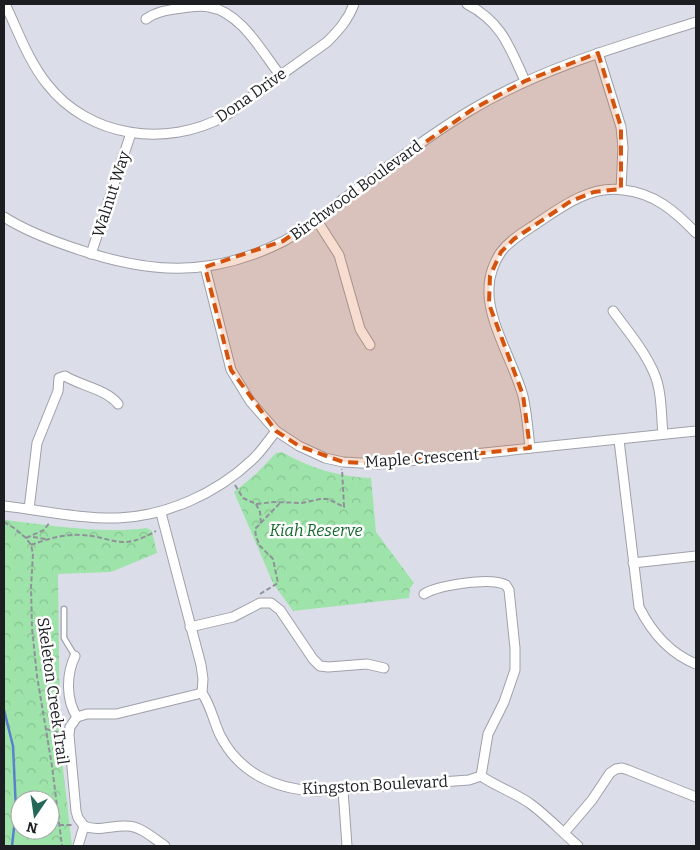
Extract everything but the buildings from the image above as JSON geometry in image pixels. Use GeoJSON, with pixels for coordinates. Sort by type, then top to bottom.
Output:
{"type":"FeatureCollection","features":[{"type":"Feature","properties":{"kind":"street","name":"Dona Drive"},"geometry":{"type":"LineString","coordinates":[[5,4],[33,65],[63,101],[82,116],[99,124],[131,133],[162,135],[206,125],[227,115],[327,42],[340,30],[350,15],[354,4]]}},
{"type":"Feature","properties":{"kind":"street"},"geometry":{"type":"LineString","coordinates":[[467,4],[481,11],[499,28],[525,81]]}},
{"type":"Feature","properties":{"kind":"street"},"geometry":{"type":"LineString","coordinates":[[146,19],[162,11],[199,6],[221,10],[241,24],[280,75]]}},
{"type":"Feature","properties":{"kind":"street","name":"Birchwood Boulevard"},"geometry":{"type":"LineString","coordinates":[[4,217],[34,234],[120,263],[144,267],[173,270],[204,267],[255,254],[283,242],[425,140],[473,109],[525,81],[598,53],[696,22]]}},
{"type":"Feature","properties":{"kind":"street"},"geometry":{"type":"LineString","coordinates":[[598,53],[621,127],[623,148],[621,189]]}},
{"type":"Feature","properties":{"kind":"street","name":"Walnut Way"},"geometry":{"type":"LineString","coordinates":[[91,254],[131,133]]}},
{"type":"Feature","properties":{"kind":"street"},"geometry":{"type":"LineString","coordinates":[[530,448],[523,395],[489,304],[490,276],[501,252],[514,239],[571,201],[607,189],[621,189],[648,195],[678,214],[696,233]]}},
{"type":"Feature","properties":{"kind":"street"},"geometry":{"type":"LineString","coordinates":[[316,219],[339,255],[360,329],[370,345]]}},
{"type":"Feature","properties":{"kind":"street","name":"Maple Crescent"},"geometry":{"type":"LineString","coordinates":[[204,267],[231,370],[250,401],[276,431],[299,446],[325,458],[343,462],[379,464],[696,431]]}},
{"type":"Feature","properties":{"kind":"street"},"geometry":{"type":"LineString","coordinates":[[613,310],[654,374],[659,391],[663,434]]}},
{"type":"Feature","properties":{"kind":"street"},"geometry":{"type":"LineString","coordinates":[[29,509],[37,443],[58,391],[58,378],[65,376],[74,382],[107,395],[118,404]]}},
{"type":"Feature","properties":{"kind":"street"},"geometry":{"type":"LineString","coordinates":[[4,506],[87,517],[116,518],[160,512],[203,495],[231,477],[252,460],[276,431]]}},
{"type":"Feature","properties":{"kind":"street"},"geometry":{"type":"LineString","coordinates":[[619,440],[639,607],[658,638],[680,656],[696,664]]}},
{"type":"Feature","properties":{"kind":"street","name":"Kingston Boulevard"},"geometry":{"type":"LineString","coordinates":[[160,512],[200,665],[203,679],[202,693],[209,703],[220,735],[233,754],[247,768],[272,783],[296,790],[315,791],[469,780],[481,776]]}},
{"type":"Feature","properties":{"kind":"street"},"geometry":{"type":"LineString","coordinates":[[633,563],[696,556]]}},
{"type":"Feature","properties":{"kind":"street"},"geometry":{"type":"LineString","coordinates":[[424,594],[439,587],[493,581],[506,585],[509,590],[515,648],[515,670],[504,702],[488,734],[481,776],[499,787],[514,793],[532,805],[578,846]]}},
{"type":"Feature","properties":{"kind":"street"},"geometry":{"type":"LineString","coordinates":[[190,627],[233,617],[265,602],[276,606],[313,659],[320,666],[367,664],[384,668]]}},
{"type":"Feature","properties":{"kind":"street"},"geometry":{"type":"LineString","coordinates":[[75,656],[70,674],[69,697],[77,717]]}},
{"type":"Feature","properties":{"kind":"street"},"geometry":{"type":"LineString","coordinates":[[165,846],[139,829],[128,826],[92,829],[84,826],[78,818],[69,735],[72,722],[77,717],[87,714],[116,714],[202,693]]}},
{"type":"Feature","properties":{"kind":"street"},"geometry":{"type":"LineString","coordinates":[[564,834],[592,800],[610,773],[616,769],[628,770],[696,797]]}},
{"type":"Feature","properties":{"kind":"street"},"geometry":{"type":"LineString","coordinates":[[343,790],[347,846]]}},
{"type":"Feature","properties":{"kind":"street"},"geometry":{"type":"LineString","coordinates":[[78,846],[84,826]]}},
{"type":"Feature","properties":{"kind":"lane"},"geometry":{"type":"LineString","coordinates":[[64,609],[64,638],[75,656]]}},
{"type":"Feature","properties":{"kind":"path"},"geometry":{"type":"LineString","coordinates":[[231,477],[242,498],[256,504],[302,503],[328,499],[344,506],[343,462]]}},
{"type":"Feature","properties":{"kind":"path"},"geometry":{"type":"LineString","coordinates":[[260,603],[259,595],[278,582],[273,559],[260,546],[255,529],[281,502]]}},
{"type":"Feature","properties":{"kind":"path"},"geometry":{"type":"LineString","coordinates":[[256,504],[260,512],[261,523]]}},
{"type":"Feature","properties":{"kind":"path"},"geometry":{"type":"LineString","coordinates":[[26,538],[44,530],[50,523],[52,512]]}},
{"type":"Feature","properties":{"kind":"path"},"geometry":{"type":"LineString","coordinates":[[4,522],[26,538],[31,545],[60,536],[82,535],[120,543],[129,542],[142,539],[164,527]]}},
{"type":"Feature","properties":{"kind":"path"},"geometry":{"type":"LineString","coordinates":[[31,536],[47,539]]}},
{"type":"Feature","properties":{"kind":"path","name":"Skeleton Creek Trail"},"geometry":{"type":"LineString","coordinates":[[31,545],[33,554],[31,587],[32,628],[37,676],[62,846]]}},
{"type":"Feature","properties":{"kind":"path"},"geometry":{"type":"LineString","coordinates":[[46,728],[69,735]]}},
{"type":"Feature","properties":{"kind":"highlighted area"},"geometry":{"type":"Polygon","coordinates":[[[598,53],[621,127],[621,189],[594,192],[571,201],[514,239],[501,252],[490,276],[489,304],[523,395],[530,448],[379,464],[343,462],[299,446],[276,431],[231,370],[205,267],[283,241],[473,109],[525,81],[598,53]]]}},
{"type":"Feature","properties":{"kind":"green space","name":"Kiah Reserve"},"geometry":{"type":"Polygon","coordinates":[[[282,452],[303,463],[325,471],[371,478],[376,532],[414,583],[410,588],[409,598],[293,611],[273,583],[234,492],[256,474],[276,453],[282,452]]]}},
{"type":"Feature","properties":{"kind":"green space"},"geometry":{"type":"Polygon","coordinates":[[[4,520],[93,529],[129,530],[147,528],[152,531],[157,553],[111,572],[58,574],[60,742],[72,846],[4,846],[4,520]]]}},
{"type":"Feature","properties":{"kind":"waterway"},"geometry":{"type":"LineString","coordinates":[[4,710],[13,746],[16,810],[12,846]]}}]}
